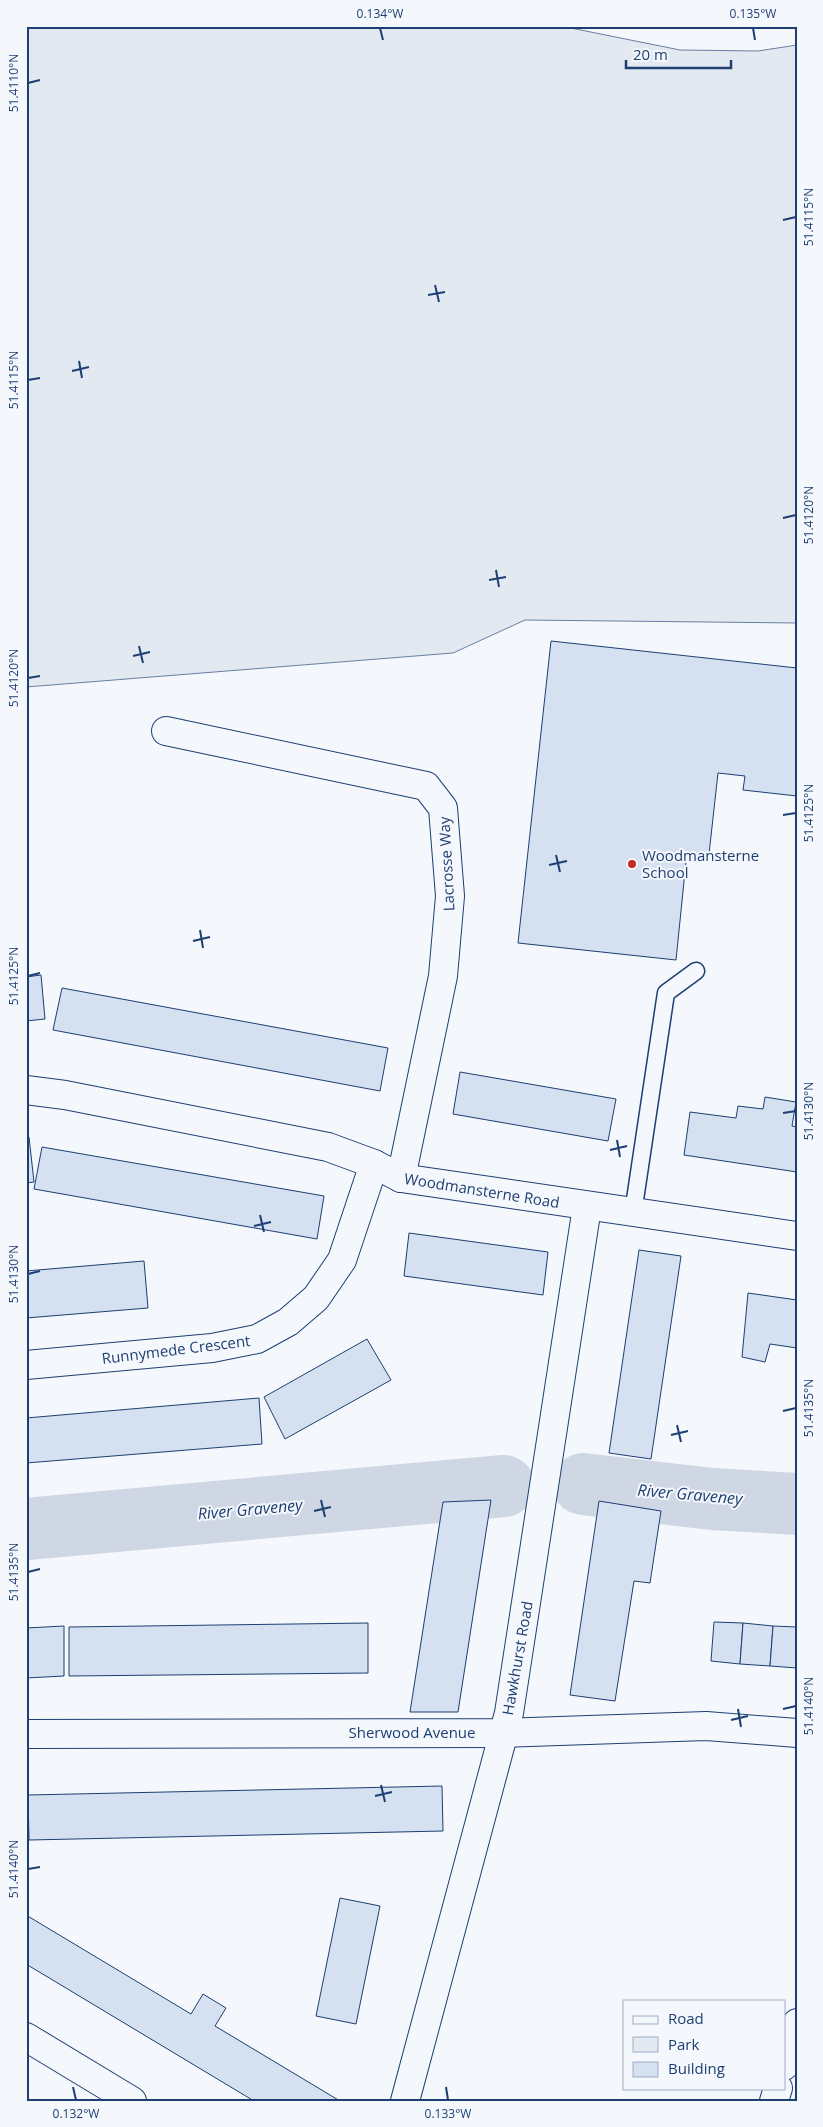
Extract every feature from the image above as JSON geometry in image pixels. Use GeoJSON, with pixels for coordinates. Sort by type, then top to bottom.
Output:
{"type":"FeatureCollection","features":[{"type":"Feature","properties":{"kind":"street","name":"Lacrosse Way"},"geometry":{"type":"LineString","coordinates":[[166,731],[426,786],[443,808],[450,896],[444,976],[401,1178]]}},
{"type":"Feature","properties":{"kind":"street","name":"Woodmansterne Road"},"geometry":{"type":"LineString","coordinates":[[26,1090],[65,1095],[328,1147],[374,1164],[401,1178],[588,1207],[797,1236]]}},
{"type":"Feature","properties":{"kind":"street","name":"Runnymede Crescent"},"geometry":{"type":"LineString","coordinates":[[26,1365],[212,1348],[257,1339],[288,1322],[316,1298],[342,1260],[374,1164]]}},
{"type":"Feature","properties":{"kind":"street","name":"Hawkhurst Road"},"geometry":{"type":"LineString","coordinates":[[405,2101],[502,1733],[509,1713],[588,1207]]}},
{"type":"Feature","properties":{"kind":"street","name":"Sherwood Avenue"},"geometry":{"type":"LineString","coordinates":[[26,1734],[502,1733],[706,1726],[797,1733]]}},
{"type":"Feature","properties":{"kind":"street"},"geometry":{"type":"LineString","coordinates":[[786,2059],[797,2023]]}},
{"type":"Feature","properties":{"kind":"street"},"geometry":{"type":"LineString","coordinates":[[26,2037],[132,2101]]}},
{"type":"Feature","properties":{"kind":"lane"},"geometry":{"type":"LineString","coordinates":[[633,1213],[666,993],[696,971]]}},
{"type":"Feature","properties":{"kind":"green space"},"geometry":{"type":"Polygon","coordinates":[[[26,26],[561,26],[680,50],[758,51],[797,45],[797,623],[525,620],[453,653],[26,687],[26,26]]]}},
{"type":"Feature","properties":{"kind":"building"},"geometry":{"type":"Polygon","coordinates":[[[551,641],[797,668],[797,796],[743,790],[745,776],[718,773],[709,854],[687,852],[676,960],[518,943],[551,641]]]}},
{"type":"Feature","properties":{"kind":"building"},"geometry":{"type":"Polygon","coordinates":[[[41,975],[45,1019],[26,1021],[26,977],[41,975]]]}},
{"type":"Feature","properties":{"kind":"building"},"geometry":{"type":"Polygon","coordinates":[[[62,988],[388,1048],[380,1091],[53,1030],[62,988]]]}},
{"type":"Feature","properties":{"kind":"building"},"geometry":{"type":"Polygon","coordinates":[[[460,1072],[616,1099],[608,1141],[453,1114],[460,1072]]]}},
{"type":"Feature","properties":{"kind":"building"},"geometry":{"type":"Polygon","coordinates":[[[765,1097],[796,1102],[792,1126],[797,1127],[797,1172],[684,1155],[690,1112],[736,1118],[738,1106],[763,1109],[765,1097]]]}},
{"type":"Feature","properties":{"kind":"building"},"geometry":{"type":"Polygon","coordinates":[[[26,1137],[29,1137],[34,1182],[26,1183],[26,1137]]]}},
{"type":"Feature","properties":{"kind":"building"},"geometry":{"type":"Polygon","coordinates":[[[42,1147],[324,1196],[317,1239],[34,1189],[42,1147]]]}},
{"type":"Feature","properties":{"kind":"building"},"geometry":{"type":"Polygon","coordinates":[[[409,1233],[548,1252],[543,1295],[404,1276],[409,1233]]]}},
{"type":"Feature","properties":{"kind":"building"},"geometry":{"type":"Polygon","coordinates":[[[639,1250],[681,1256],[651,1459],[609,1453],[639,1250]]]}},
{"type":"Feature","properties":{"kind":"building"},"geometry":{"type":"Polygon","coordinates":[[[144,1261],[148,1308],[26,1318],[26,1271],[144,1261]]]}},
{"type":"Feature","properties":{"kind":"building"},"geometry":{"type":"Polygon","coordinates":[[[748,1293],[797,1300],[797,1348],[770,1344],[765,1362],[742,1357],[748,1293]]]}},
{"type":"Feature","properties":{"kind":"building"},"geometry":{"type":"Polygon","coordinates":[[[367,1339],[391,1380],[285,1439],[264,1397],[367,1339]]]}},
{"type":"Feature","properties":{"kind":"building"},"geometry":{"type":"Polygon","coordinates":[[[259,1398],[262,1444],[26,1463],[26,1418],[259,1398]]]}},
{"type":"Feature","properties":{"kind":"building"},"geometry":{"type":"Polygon","coordinates":[[[491,1500],[458,1712],[410,1712],[443,1502],[491,1500]]]}},
{"type":"Feature","properties":{"kind":"building"},"geometry":{"type":"Polygon","coordinates":[[[599,1501],[661,1511],[650,1583],[634,1581],[615,1701],[570,1695],[599,1501]]]}},
{"type":"Feature","properties":{"kind":"building"},"geometry":{"type":"Polygon","coordinates":[[[714,1622],[743,1623],[740,1664],[711,1661],[714,1622]]]}},
{"type":"Feature","properties":{"kind":"building"},"geometry":{"type":"Polygon","coordinates":[[[368,1623],[368,1673],[69,1676],[69,1627],[368,1623]]]}},
{"type":"Feature","properties":{"kind":"building"},"geometry":{"type":"Polygon","coordinates":[[[743,1623],[773,1626],[770,1666],[740,1664],[743,1623]]]}},
{"type":"Feature","properties":{"kind":"building"},"geometry":{"type":"Polygon","coordinates":[[[64,1626],[64,1676],[26,1678],[26,1628],[64,1626]]]}},
{"type":"Feature","properties":{"kind":"building"},"geometry":{"type":"Polygon","coordinates":[[[773,1626],[797,1627],[797,1668],[770,1666],[773,1626]]]}},
{"type":"Feature","properties":{"kind":"building"},"geometry":{"type":"Polygon","coordinates":[[[442,1786],[443,1831],[29,1840],[28,1795],[442,1786]]]}},
{"type":"Feature","properties":{"kind":"building"},"geometry":{"type":"Polygon","coordinates":[[[340,1898],[380,1906],[356,2024],[316,2016],[340,1898]]]}},
{"type":"Feature","properties":{"kind":"building"},"geometry":{"type":"Polygon","coordinates":[[[26,1915],[191,2014],[203,1994],[226,2008],[215,2026],[340,2101],[254,2101],[26,1964],[26,1915]]]}},
{"type":"Feature","properties":{"kind":"waterway","name":"River Graveney"},"geometry":{"type":"LineString","coordinates":[[583,1484],[712,1499],[797,1504]]}},
{"type":"Feature","properties":{"kind":"waterway","name":"River Graveney"},"geometry":{"type":"LineString","coordinates":[[26,1529],[504,1486]]}},
{"type":"Feature","properties":{"kind":"place","name":"Woodmansterne School"},"geometry":{"type":"Point","coordinates":[632,864]}}]}
